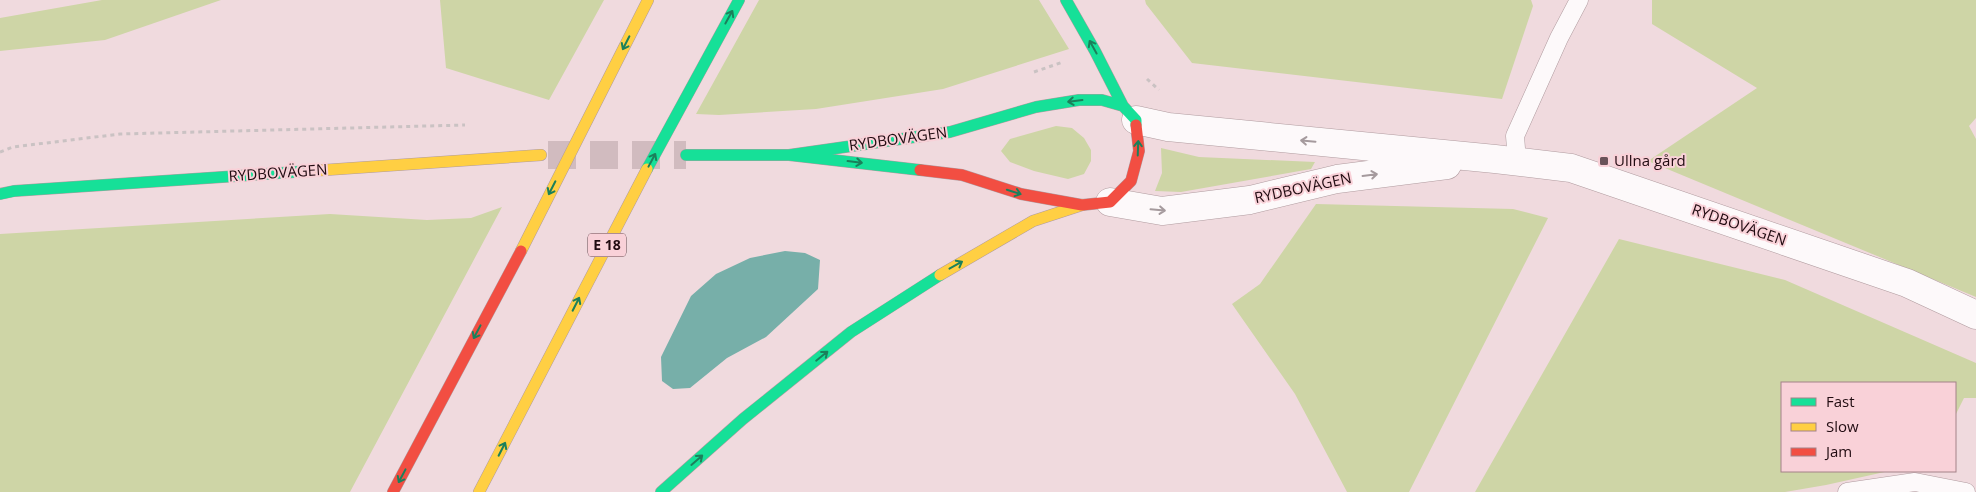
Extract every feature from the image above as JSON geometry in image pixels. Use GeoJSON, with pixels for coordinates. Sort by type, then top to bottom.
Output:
{"type":"FeatureCollection","features":[{"type":"Feature","properties":{"kind":"main road"},"geometry":{"type":"LineString","coordinates":[[393,492],[516,259],[648,0]]}},
{"type":"Feature","properties":{"kind":"main road","name":"E 18"},"geometry":{"type":"LineString","coordinates":[[479,492],[581,294],[700,69],[739,0]]}},
{"type":"Feature","properties":{"kind":"main road"},"geometry":{"type":"LineString","coordinates":[[661,492],[743,420],[851,332],[946,271],[1033,221],[1082,206],[1110,202],[1131,181],[1139,150],[1129,113],[1066,0]]}},
{"type":"Feature","properties":{"kind":"main road","name":"RYDBOVÄGEN"},"geometry":{"type":"LineString","coordinates":[[789,155],[950,132],[1036,107],[1079,100],[1102,100],[1129,113]]}},
{"type":"Feature","properties":{"kind":"main road","name":"RYDBOVÄGEN"},"geometry":{"type":"LineString","coordinates":[[0,196],[14,191],[541,155]]}},
{"type":"Feature","properties":{"kind":"main road","name":"RYDBOVÄGEN"},"geometry":{"type":"LineString","coordinates":[[686,155],[789,155],[962,175],[1021,194],[1082,206]]}},
{"type":"Feature","properties":{"kind":"street","name":"RYDBOVÄGEN"},"geometry":{"type":"LineString","coordinates":[[1129,113],[1168,127],[1571,168],[1906,283],[1976,315]]}},
{"type":"Feature","properties":{"kind":"street","name":"RYDBOVÄGEN"},"geometry":{"type":"LineString","coordinates":[[1110,202],[1162,211],[1250,200],[1337,180],[1506,160]]}},
{"type":"Feature","properties":{"kind":"lane"},"geometry":{"type":"LineString","coordinates":[[1506,160],[1559,38],[1579,0]]}},
{"type":"Feature","properties":{"kind":"lane"},"geometry":{"type":"LineString","coordinates":[[1846,492],[1915,482],[1966,492]]}},
{"type":"Feature","properties":{"kind":"path"},"geometry":{"type":"LineString","coordinates":[[0,152],[13,147],[120,134],[474,125]]}},
{"type":"Feature","properties":{"kind":"green space"},"geometry":{"type":"Polygon","coordinates":[[[102,0],[221,0],[105,40],[0,51],[0,18],[102,0]]]}},
{"type":"Feature","properties":{"kind":"green space"},"geometry":{"type":"Polygon","coordinates":[[[440,0],[604,0],[549,100],[446,68],[440,0]]]}},
{"type":"Feature","properties":{"kind":"green space"},"geometry":{"type":"Polygon","coordinates":[[[759,0],[1039,0],[1069,49],[943,89],[816,109],[719,115],[696,114],[759,0]]]}},
{"type":"Feature","properties":{"kind":"green space"},"geometry":{"type":"Polygon","coordinates":[[[1145,0],[1531,0],[1533,6],[1502,99],[1192,63],[1146,4],[1145,0]]]}},
{"type":"Feature","properties":{"kind":"green space"},"geometry":{"type":"Polygon","coordinates":[[[1652,0],[1976,0],[1976,118],[1969,126],[1976,139],[1976,297],[1648,161],[1757,88],[1652,24],[1652,0]]]}},
{"type":"Feature","properties":{"kind":"green space"},"geometry":{"type":"Polygon","coordinates":[[[1056,126],[1072,128],[1084,138],[1091,150],[1091,161],[1084,174],[1068,179],[1034,171],[1010,162],[1001,151],[1010,139],[1056,126]]]}},
{"type":"Feature","properties":{"kind":"green space"},"geometry":{"type":"Polygon","coordinates":[[[1161,148],[1199,157],[1315,162],[1311,169],[1181,192],[1155,191],[1162,173],[1161,148]]]}},
{"type":"Feature","properties":{"kind":"green space"},"geometry":{"type":"Polygon","coordinates":[[[1316,204],[1513,209],[1548,218],[1409,492],[1347,492],[1295,394],[1232,304],[1260,284],[1316,204]]]}},
{"type":"Feature","properties":{"kind":"green space"},"geometry":{"type":"Polygon","coordinates":[[[502,207],[350,492],[0,492],[0,234],[330,214],[427,220],[471,218],[502,207]]]}},
{"type":"Feature","properties":{"kind":"green space"},"geometry":{"type":"Polygon","coordinates":[[[1619,239],[1785,280],[1976,363],[1976,398],[1964,398],[1956,414],[1956,382],[1781,382],[1781,472],[1884,472],[1785,492],[1475,492],[1619,239]]]}},
{"type":"Feature","properties":{"kind":"water"},"geometry":{"type":"Polygon","coordinates":[[[785,251],[805,253],[820,260],[818,289],[766,337],[727,358],[690,388],[673,389],[662,381],[661,357],[691,296],[716,274],[750,258],[785,251]]]}},
{"type":"Feature","properties":{"kind":"tunnel"},"geometry":{"type":"LineString","coordinates":[[548,155],[686,155]]}},
{"type":"Feature","properties":{"kind":"traffic: fast"},"geometry":{"type":"LineString","coordinates":[[647,169],[739,0]]}},
{"type":"Feature","properties":{"kind":"traffic: fast"},"geometry":{"type":"LineString","coordinates":[[1066,0],[1123,106]]}},
{"type":"Feature","properties":{"kind":"traffic: fast"},"geometry":{"type":"LineString","coordinates":[[789,155],[950,132],[1036,107],[1079,100],[1102,100],[1123,106],[1136,120],[1136,125]]}},
{"type":"Feature","properties":{"kind":"traffic: fast"},"geometry":{"type":"LineString","coordinates":[[686,155],[789,155],[920,170]]}},
{"type":"Feature","properties":{"kind":"traffic: fast"},"geometry":{"type":"LineString","coordinates":[[0,194],[14,191],[310,171]]}},
{"type":"Feature","properties":{"kind":"traffic: fast"},"geometry":{"type":"LineString","coordinates":[[661,492],[743,419],[851,332],[940,275]]}},
{"type":"Feature","properties":{"kind":"traffic: slow"},"geometry":{"type":"LineString","coordinates":[[521,251],[648,0]]}},
{"type":"Feature","properties":{"kind":"traffic: slow"},"geometry":{"type":"LineString","coordinates":[[310,171],[541,155]]}},
{"type":"Feature","properties":{"kind":"traffic: slow"},"geometry":{"type":"LineString","coordinates":[[479,492],[647,169]]}},
{"type":"Feature","properties":{"kind":"traffic: slow"},"geometry":{"type":"LineString","coordinates":[[940,275],[1033,221],[1082,205]]}},
{"type":"Feature","properties":{"kind":"traffic: jam"},"geometry":{"type":"LineString","coordinates":[[920,170],[962,175],[1021,194],[1082,205],[1110,202],[1131,181],[1139,151],[1136,125]]}},
{"type":"Feature","properties":{"kind":"traffic: jam"},"geometry":{"type":"LineString","coordinates":[[393,492],[521,251]]}},
{"type":"Feature","properties":{"kind":"place","name":"Ullna gård"},"geometry":{"type":"Point","coordinates":[1604,161]}}]}
